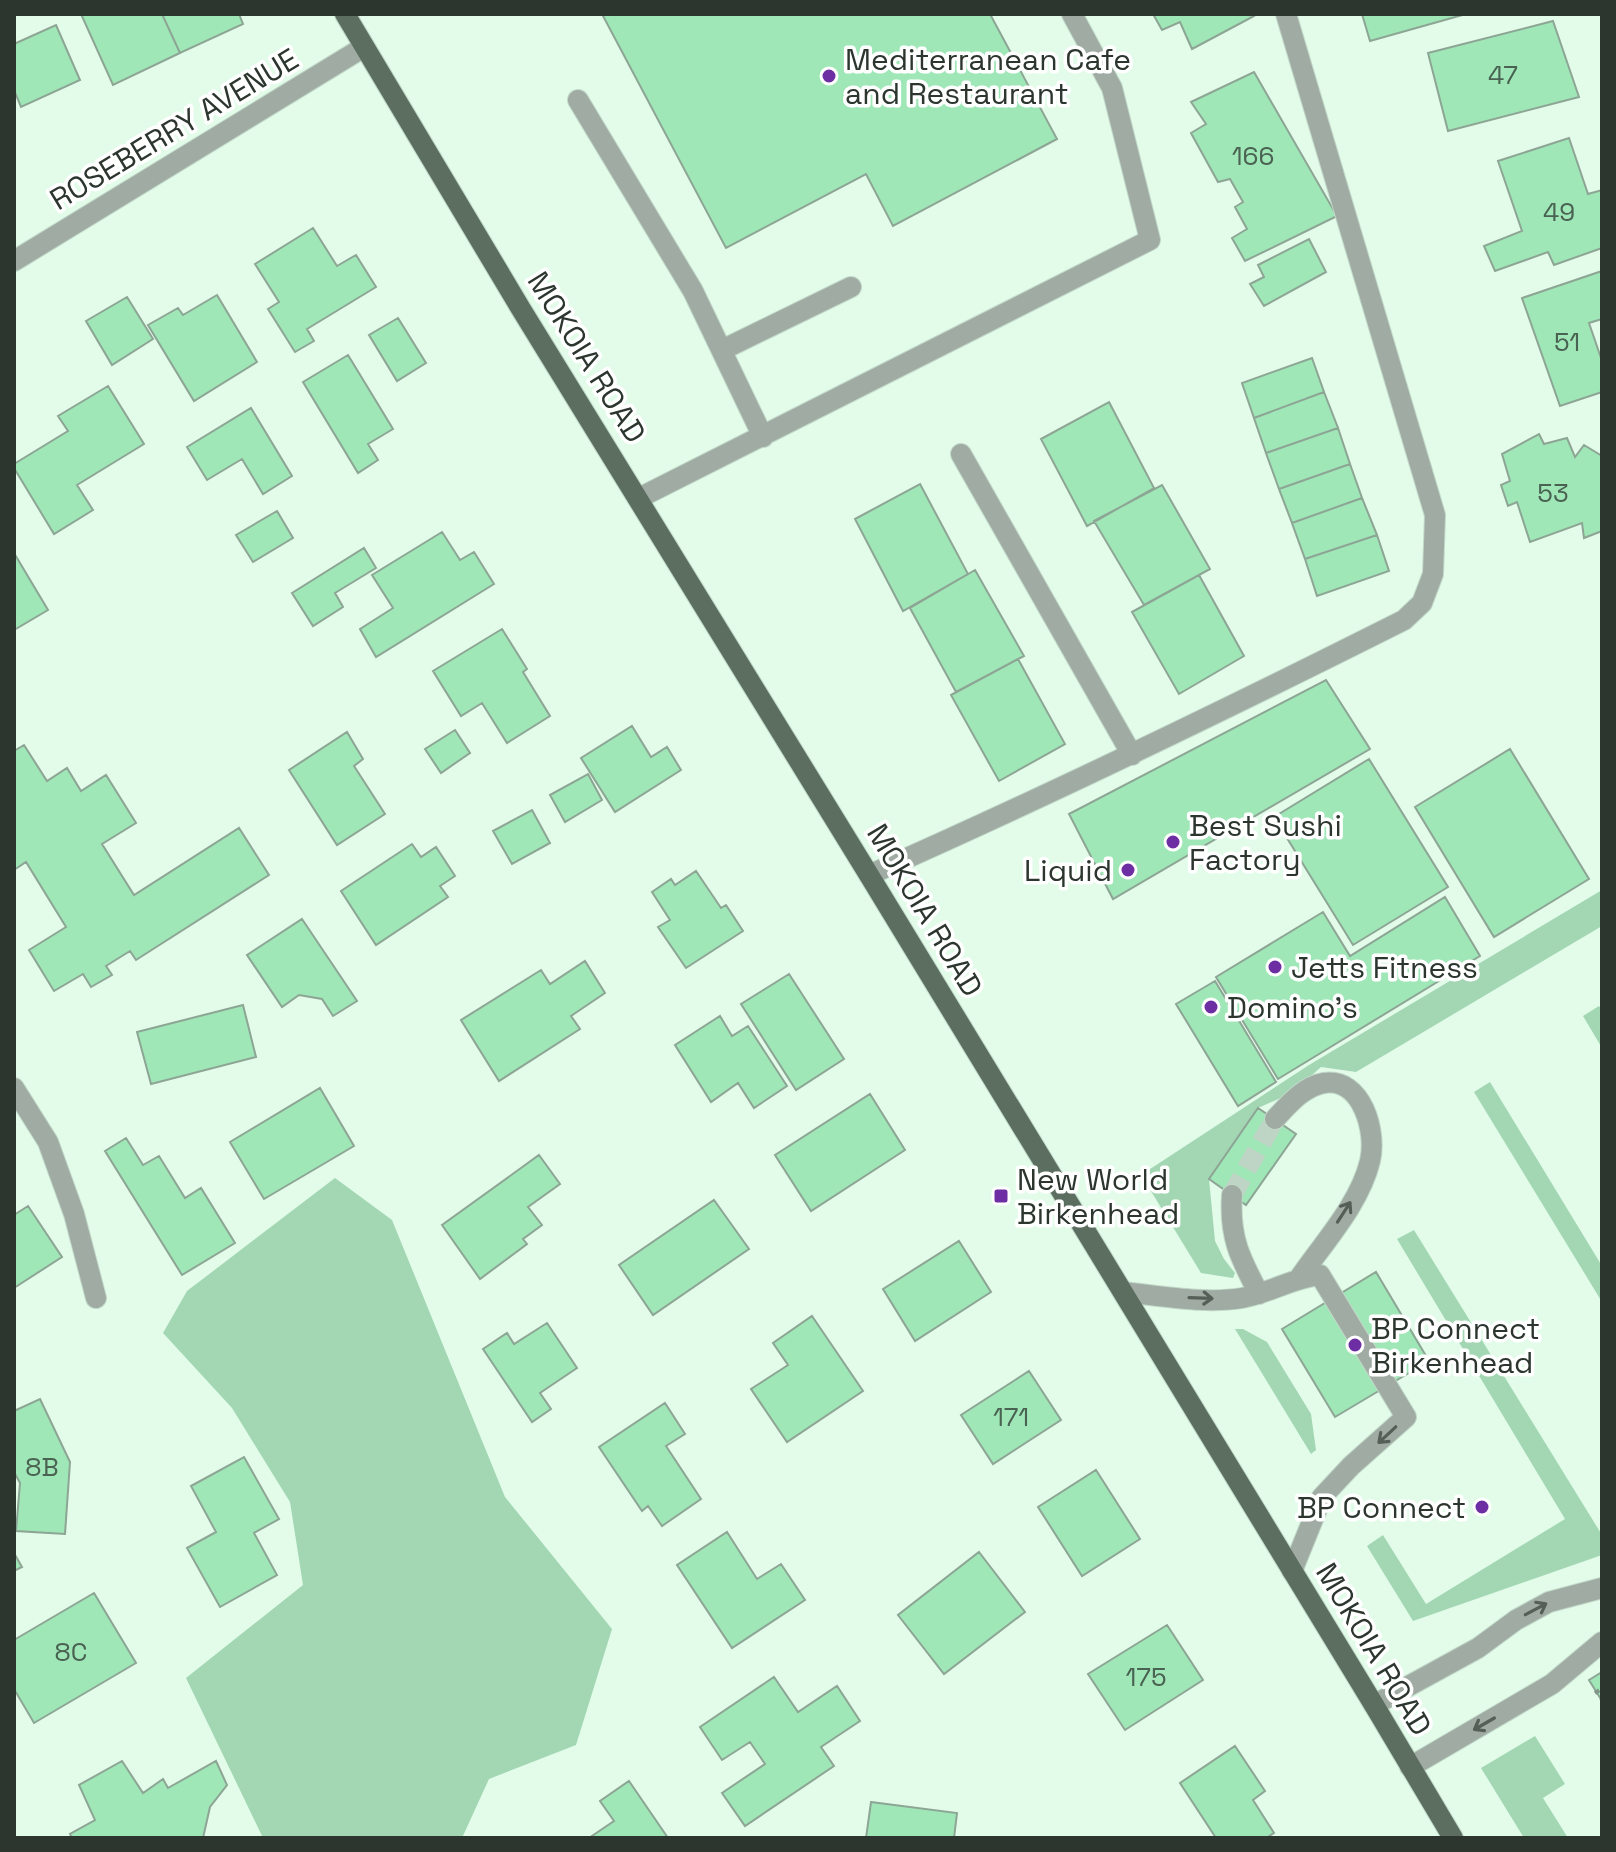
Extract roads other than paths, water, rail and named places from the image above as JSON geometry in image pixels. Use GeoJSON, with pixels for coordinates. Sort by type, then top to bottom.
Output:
{"type":"FeatureCollection","features":[{"type":"Feature","properties":{"kind":"main road","name":"MOKOIA ROAD"},"geometry":{"type":"LineString","coordinates":[[345,14],[521,309],[869,875],[1453,1838]]}},
{"type":"Feature","properties":{"kind":"street"},"geometry":{"type":"LineString","coordinates":[[639,498],[1150,240],[1112,88],[1072,14]]}},
{"type":"Feature","properties":{"kind":"street"},"geometry":{"type":"LineString","coordinates":[[869,875],[985,825],[1132,755],[1404,620],[1422,603],[1433,574],[1435,515],[1286,14]]}},
{"type":"Feature","properties":{"kind":"street","name":"ROSEBERRY AVENUE"},"geometry":{"type":"LineString","coordinates":[[14,261],[364,47]]}},
{"type":"Feature","properties":{"kind":"street"},"geometry":{"type":"LineString","coordinates":[[578,100],[693,291],[763,437]]}},
{"type":"Feature","properties":{"kind":"street"},"geometry":{"type":"LineString","coordinates":[[722,350],[851,287]]}},
{"type":"Feature","properties":{"kind":"street"},"geometry":{"type":"LineString","coordinates":[[961,454],[1132,755]]}},
{"type":"Feature","properties":{"kind":"street"},"geometry":{"type":"LineString","coordinates":[[1275,1119],[1309,1088],[1326,1082],[1346,1088],[1362,1103],[1372,1132],[1373,1147],[1360,1188],[1300,1277]]}},
{"type":"Feature","properties":{"kind":"street"},"geometry":{"type":"LineString","coordinates":[[14,1088],[48,1142],[74,1214],[96,1298]]}},
{"type":"Feature","properties":{"kind":"street"},"geometry":{"type":"LineString","coordinates":[[1232,1195],[1232,1232],[1236,1249],[1259,1294]]}},
{"type":"Feature","properties":{"kind":"street"},"geometry":{"type":"LineString","coordinates":[[1123,1292],[1201,1299],[1238,1298],[1259,1294],[1300,1277],[1320,1275],[1406,1417],[1351,1466],[1322,1497],[1292,1571]]}},
{"type":"Feature","properties":{"kind":"street"},"geometry":{"type":"LineString","coordinates":[[1374,1705],[1478,1648],[1516,1620],[1549,1602],[1602,1588]]}},
{"type":"Feature","properties":{"kind":"street"},"geometry":{"type":"LineString","coordinates":[[1410,1767],[1552,1684],[1602,1642]]}},
{"type":"Feature","properties":{"kind":"tunnel"},"geometry":{"type":"LineString","coordinates":[[1232,1195],[1275,1119]]}},
{"type":"Feature","properties":{"kind":"place","name":"Mediterranean Cafe and Restaurant"},"geometry":{"type":"Point","coordinates":[829,76]}},
{"type":"Feature","properties":{"kind":"place","name":"Best Sushi Factory"},"geometry":{"type":"Point","coordinates":[1173,842]}},
{"type":"Feature","properties":{"kind":"place","name":"Liquid"},"geometry":{"type":"Point","coordinates":[1128,870]}},
{"type":"Feature","properties":{"kind":"place","name":"Jetts Fitness"},"geometry":{"type":"Point","coordinates":[1275,967]}},
{"type":"Feature","properties":{"kind":"place","name":"Domino's"},"geometry":{"type":"Point","coordinates":[1211,1007]}},
{"type":"Feature","properties":{"kind":"place","name":"New World Birkenhead"},"geometry":{"type":"Point","coordinates":[1001,1196]}},
{"type":"Feature","properties":{"kind":"place","name":"BP Connect Birkenhead"},"geometry":{"type":"Point","coordinates":[1355,1345]}},
{"type":"Feature","properties":{"kind":"place","name":"BP Connect"},"geometry":{"type":"Point","coordinates":[1482,1507]}}]}
